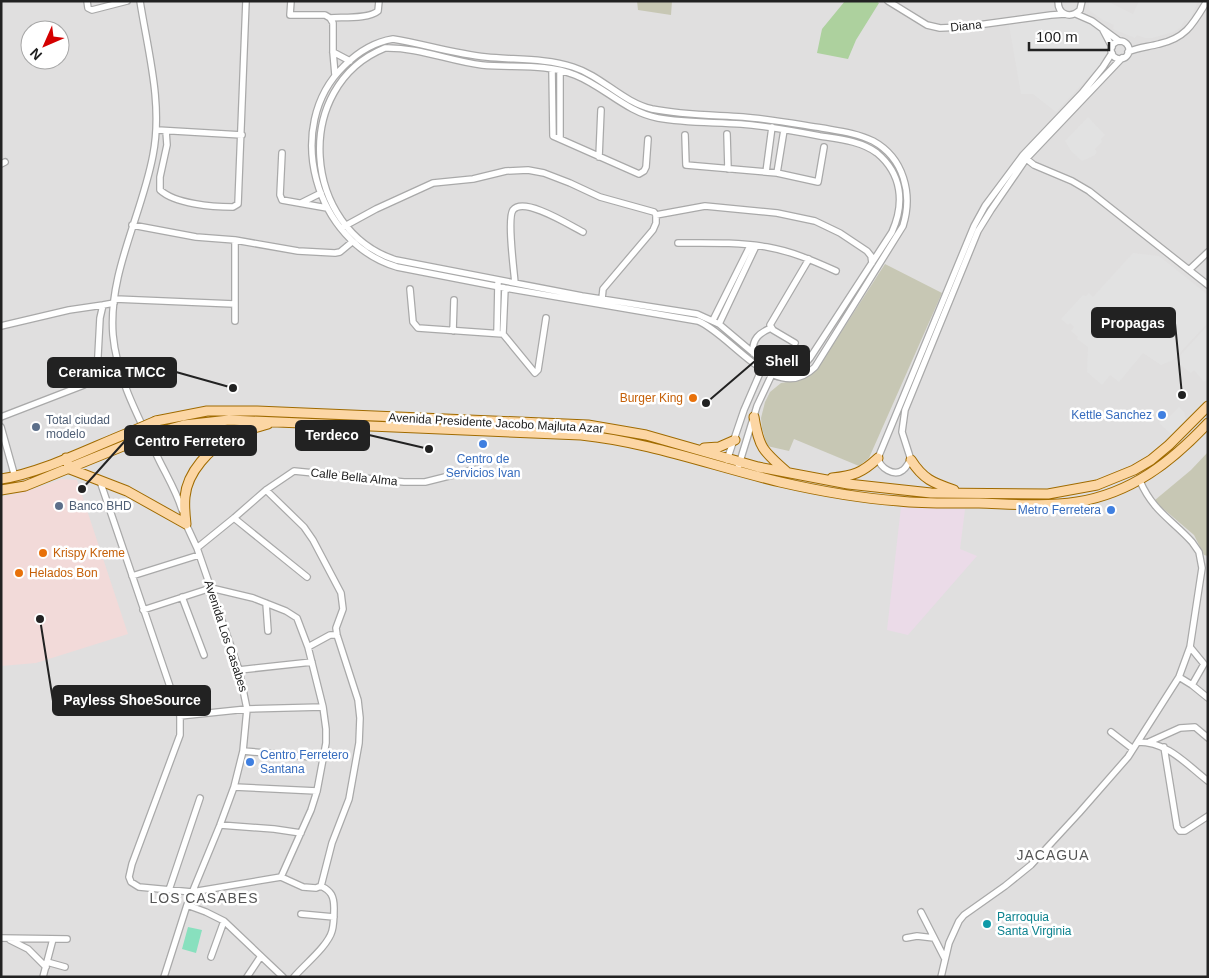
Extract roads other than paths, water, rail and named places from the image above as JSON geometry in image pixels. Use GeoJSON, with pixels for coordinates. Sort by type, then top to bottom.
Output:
{"type":"FeatureCollection","features":[{"type":"Feature","properties":{"kind":"main road","name":"Avenida Presidente Jacobo Majluta Azar"},"geometry":{"type":"LineString","coordinates":[[1,490],[25,486],[162,431],[206,422],[238,420],[581,435],[622,441],[726,462],[740,461],[789,473],[848,484],[931,493],[1048,494],[1097,486],[1151,460],[1208,406]]}},
{"type":"Feature","properties":{"kind":"main road","name":"Avenida Presidente Jacobo Majluta Azar"},"geometry":{"type":"LineString","coordinates":[[1,479],[15,477],[66,458],[156,421],[207,411],[257,411],[588,425],[625,430],[694,448],[726,462],[737,471],[838,494],[901,501],[930,502],[1031,504],[1077,502],[1101,496],[1140,481],[1159,469],[1177,454],[1208,423]]}},
{"type":"Feature","properties":{"kind":"main road"},"geometry":{"type":"LineString","coordinates":[[754,417],[758,437],[764,451],[789,473]]}},
{"type":"Feature","properties":{"kind":"main road"},"geometry":{"type":"LineString","coordinates":[[186,524],[185,497],[188,482],[198,466],[212,450],[240,432],[276,422]]}},
{"type":"Feature","properties":{"kind":"main road"},"geometry":{"type":"LineString","coordinates":[[694,448],[719,447],[735,440]]}},
{"type":"Feature","properties":{"kind":"main road"},"geometry":{"type":"LineString","coordinates":[[66,458],[70,469],[99,479],[140,498],[186,524]]}},
{"type":"Feature","properties":{"kind":"main road"},"geometry":{"type":"LineString","coordinates":[[824,479],[850,476],[861,472],[878,458]]}},
{"type":"Feature","properties":{"kind":"main road"},"geometry":{"type":"LineString","coordinates":[[910,460],[929,481],[962,492]]}},
{"type":"Feature","properties":{"kind":"street"},"geometry":{"type":"LineString","coordinates":[[87,1],[88,8],[92,10],[127,1]]}},
{"type":"Feature","properties":{"kind":"street","name":"Avenida Los Casabes"},"geometry":{"type":"LineString","coordinates":[[140,1],[154,82],[157,130],[153,156],[132,225],[114,301],[113,333],[117,363],[128,395],[176,493],[186,524],[198,551],[239,670],[247,709],[243,751],[234,787],[187,905],[164,977]]}},
{"type":"Feature","properties":{"kind":"street"},"geometry":{"type":"LineString","coordinates":[[166,131],[167,145],[160,177],[160,190],[167,197],[233,208],[238,204],[246,1]]}},
{"type":"Feature","properties":{"kind":"street"},"geometry":{"type":"LineString","coordinates":[[291,1],[290,15],[325,15],[333,23],[335,75]]}},
{"type":"Feature","properties":{"kind":"street"},"geometry":{"type":"LineString","coordinates":[[330,18],[369,16],[378,11],[379,1]]}},
{"type":"Feature","properties":{"kind":"street","name":"Diana"},"geometry":{"type":"LineString","coordinates":[[888,1],[927,25],[940,28],[963,27],[1051,14],[1076,14]]}},
{"type":"Feature","properties":{"kind":"street"},"geometry":{"type":"LineString","coordinates":[[1120,41],[1114,44],[1104,67],[1024,157],[991,198],[974,226],[878,458],[881,466],[892,472],[904,470],[910,460],[902,432],[905,410],[978,231],[1024,157],[1128,52],[1167,42],[1185,33],[1194,24],[1207,1]]}},
{"type":"Feature","properties":{"kind":"street"},"geometry":{"type":"LineString","coordinates":[[1082,3],[1080,10],[1076,14],[1092,21],[1120,41],[1138,48]]}},
{"type":"Feature","properties":{"kind":"street"},"geometry":{"type":"LineString","coordinates":[[1082,3],[1092,21]]}},
{"type":"Feature","properties":{"kind":"street"},"geometry":{"type":"LineString","coordinates":[[1051,14],[1058,4],[1065,14]]}},
{"type":"Feature","properties":{"kind":"street"},"geometry":{"type":"LineString","coordinates":[[1102,28],[1116,57],[1122,58]]}},
{"type":"Feature","properties":{"kind":"street"},"geometry":{"type":"LineString","coordinates":[[350,61],[335,75],[320,102],[312,148],[314,170],[327,208],[343,227],[352,242],[364,252],[380,262],[397,267],[498,283],[515,283],[697,314],[719,324],[764,362],[782,371],[791,371],[802,367],[810,358],[892,232],[899,212],[901,194],[887,164],[876,153],[851,141],[772,127],[659,118],[629,108],[599,87],[576,75],[552,69],[481,65],[395,48],[385,48],[356,65],[338,84],[330,97],[320,134],[320,165],[325,186],[343,227],[361,242],[384,256],[498,283],[505,288],[698,321],[710,326],[762,369],[779,378],[791,379],[804,375],[815,367],[902,226],[906,216],[908,196],[904,179],[891,156],[879,145],[857,134],[789,122],[680,113],[647,108],[632,102],[608,85],[572,66],[484,57],[393,39],[382,40],[372,45],[350,61]]}},
{"type":"Feature","properties":{"kind":"street"},"geometry":{"type":"LineString","coordinates":[[1127,44],[1128,52]]}},
{"type":"Feature","properties":{"kind":"street"},"geometry":{"type":"LineString","coordinates":[[333,52],[350,61]]}},
{"type":"Feature","properties":{"kind":"street"},"geometry":{"type":"LineString","coordinates":[[552,69],[553,136],[639,174],[646,167],[648,139]]}},
{"type":"Feature","properties":{"kind":"street"},"geometry":{"type":"LineString","coordinates":[[560,71],[560,139]]}},
{"type":"Feature","properties":{"kind":"street"},"geometry":{"type":"LineString","coordinates":[[599,157],[601,110]]}},
{"type":"Feature","properties":{"kind":"street"},"geometry":{"type":"LineString","coordinates":[[766,172],[772,127]]}},
{"type":"Feature","properties":{"kind":"street"},"geometry":{"type":"LineString","coordinates":[[157,130],[242,136]]}},
{"type":"Feature","properties":{"kind":"street"},"geometry":{"type":"LineString","coordinates":[[777,173],[784,130]]}},
{"type":"Feature","properties":{"kind":"street"},"geometry":{"type":"LineString","coordinates":[[727,134],[728,169]]}},
{"type":"Feature","properties":{"kind":"street"},"geometry":{"type":"LineString","coordinates":[[685,135],[686,165],[777,173],[818,182],[824,147]]}},
{"type":"Feature","properties":{"kind":"street"},"geometry":{"type":"LineString","coordinates":[[282,153],[280,195],[282,200],[327,208]]}},
{"type":"Feature","properties":{"kind":"street"},"geometry":{"type":"LineString","coordinates":[[1024,157],[1034,165],[1090,191],[1208,285]]}},
{"type":"Feature","properties":{"kind":"street"},"geometry":{"type":"LineString","coordinates":[[343,227],[376,209],[433,183],[473,179],[506,171],[528,170],[544,173],[600,197],[654,212],[656,215],[656,223],[653,230],[603,289],[602,299]]}},
{"type":"Feature","properties":{"kind":"street"},"geometry":{"type":"LineString","coordinates":[[301,203],[321,193]]}},
{"type":"Feature","properties":{"kind":"street"},"geometry":{"type":"LineString","coordinates":[[515,283],[511,231],[512,212],[515,208],[524,206],[535,208],[584,232]]}},
{"type":"Feature","properties":{"kind":"street"},"geometry":{"type":"LineString","coordinates":[[656,215],[705,206],[777,213],[815,221],[866,251],[872,262]]}},
{"type":"Feature","properties":{"kind":"street"},"geometry":{"type":"LineString","coordinates":[[132,225],[196,237],[236,240],[298,251],[335,253],[340,252],[352,242]]}},
{"type":"Feature","properties":{"kind":"street"},"geometry":{"type":"LineString","coordinates":[[235,321],[236,240]]}},
{"type":"Feature","properties":{"kind":"street"},"geometry":{"type":"LineString","coordinates":[[678,243],[753,246],[777,250],[809,259],[836,271]]}},
{"type":"Feature","properties":{"kind":"street"},"geometry":{"type":"LineString","coordinates":[[713,320],[753,246]]}},
{"type":"Feature","properties":{"kind":"street"},"geometry":{"type":"LineString","coordinates":[[719,324],[753,246]]}},
{"type":"Feature","properties":{"kind":"street"},"geometry":{"type":"LineString","coordinates":[[1189,270],[1208,252]]}},
{"type":"Feature","properties":{"kind":"street"},"geometry":{"type":"LineString","coordinates":[[771,328],[771,322],[809,259]]}},
{"type":"Feature","properties":{"kind":"street"},"geometry":{"type":"LineString","coordinates":[[498,283],[500,333],[534,372],[537,372],[546,318]]}},
{"type":"Feature","properties":{"kind":"street"},"geometry":{"type":"LineString","coordinates":[[500,333],[505,288]]}},
{"type":"Feature","properties":{"kind":"street"},"geometry":{"type":"LineString","coordinates":[[410,289],[414,324],[418,328],[500,333]]}},
{"type":"Feature","properties":{"kind":"street"},"geometry":{"type":"LineString","coordinates":[[453,331],[454,300]]}},
{"type":"Feature","properties":{"kind":"street"},"geometry":{"type":"LineString","coordinates":[[1,326],[49,314],[103,305],[114,301],[234,304]]}},
{"type":"Feature","properties":{"kind":"street"},"geometry":{"type":"LineString","coordinates":[[1,417],[84,385],[95,378],[97,374],[100,318],[103,305]]}},
{"type":"Feature","properties":{"kind":"street"},"geometry":{"type":"LineString","coordinates":[[771,328],[795,343]]}},
{"type":"Feature","properties":{"kind":"street"},"geometry":{"type":"LineString","coordinates":[[753,353],[752,347],[756,338],[763,331],[771,328]]}},
{"type":"Feature","properties":{"kind":"street"},"geometry":{"type":"LineString","coordinates":[[726,462],[764,362]]}},
{"type":"Feature","properties":{"kind":"street"},"geometry":{"type":"LineString","coordinates":[[737,471],[758,405],[775,368]]}},
{"type":"Feature","properties":{"kind":"street"},"geometry":{"type":"LineString","coordinates":[[748,401],[758,405]]}},
{"type":"Feature","properties":{"kind":"street"},"geometry":{"type":"LineString","coordinates":[[1,427],[15,477]]}},
{"type":"Feature","properties":{"kind":"street","name":"Calle Bella Alma"},"geometry":{"type":"LineString","coordinates":[[198,551],[266,490],[294,471],[404,482],[424,482],[477,469]]}},
{"type":"Feature","properties":{"kind":"street"},"geometry":{"type":"LineString","coordinates":[[99,479],[180,716],[180,735],[132,864],[129,877],[131,882],[139,887],[192,892],[281,877],[303,887],[321,886],[328,890],[333,896],[334,917],[332,932],[328,940],[294,977]]}},
{"type":"Feature","properties":{"kind":"street"},"geometry":{"type":"LineString","coordinates":[[941,977],[953,931],[964,914],[1006,886],[1031,865],[1079,813],[1133,750],[1178,677],[1190,647],[1204,560],[1192,542],[1154,507],[1140,481]]}},
{"type":"Feature","properties":{"kind":"street"},"geometry":{"type":"LineString","coordinates":[[266,490],[304,527],[314,540],[341,593],[343,609],[336,628],[337,635],[358,700],[360,718],[359,744],[349,799],[332,843],[321,886]]}},
{"type":"Feature","properties":{"kind":"street"},"geometry":{"type":"LineString","coordinates":[[234,518],[307,578]]}},
{"type":"Feature","properties":{"kind":"street"},"geometry":{"type":"LineString","coordinates":[[132,576],[198,551]]}},
{"type":"Feature","properties":{"kind":"street"},"geometry":{"type":"LineString","coordinates":[[143,610],[211,588],[253,598],[286,611],[298,618],[312,662],[323,707],[326,729],[324,758],[317,791],[281,877]]}},
{"type":"Feature","properties":{"kind":"street"},"geometry":{"type":"LineString","coordinates":[[182,597],[204,655]]}},
{"type":"Feature","properties":{"kind":"street"},"geometry":{"type":"LineString","coordinates":[[266,603],[268,631]]}},
{"type":"Feature","properties":{"kind":"street"},"geometry":{"type":"LineString","coordinates":[[308,647],[330,635],[337,635]]}},
{"type":"Feature","properties":{"kind":"street"},"geometry":{"type":"LineString","coordinates":[[1190,647],[1204,664],[1192,685]]}},
{"type":"Feature","properties":{"kind":"street"},"geometry":{"type":"LineString","coordinates":[[239,670],[312,662]]}},
{"type":"Feature","properties":{"kind":"street"},"geometry":{"type":"LineString","coordinates":[[1178,677],[1208,698]]}},
{"type":"Feature","properties":{"kind":"street"},"geometry":{"type":"LineString","coordinates":[[180,716],[247,709],[323,707]]}},
{"type":"Feature","properties":{"kind":"street"},"geometry":{"type":"LineString","coordinates":[[1149,742],[1180,728],[1196,727],[1208,738]]}},
{"type":"Feature","properties":{"kind":"street"},"geometry":{"type":"LineString","coordinates":[[1110,732],[1133,750]]}},
{"type":"Feature","properties":{"kind":"street"},"geometry":{"type":"LineString","coordinates":[[1138,742],[1149,742],[1164,747],[1208,781]]}},
{"type":"Feature","properties":{"kind":"street"},"geometry":{"type":"LineString","coordinates":[[1164,747],[1177,827],[1180,831],[1184,831],[1208,816]]}},
{"type":"Feature","properties":{"kind":"street"},"geometry":{"type":"LineString","coordinates":[[243,751],[324,758]]}},
{"type":"Feature","properties":{"kind":"street"},"geometry":{"type":"LineString","coordinates":[[234,787],[317,791]]}},
{"type":"Feature","properties":{"kind":"street"},"geometry":{"type":"LineString","coordinates":[[169,890],[200,798]]}},
{"type":"Feature","properties":{"kind":"street"},"geometry":{"type":"LineString","coordinates":[[220,825],[301,833]]}},
{"type":"Feature","properties":{"kind":"street"},"geometry":{"type":"LineString","coordinates":[[187,905],[224,920],[283,977]]}},
{"type":"Feature","properties":{"kind":"street"},"geometry":{"type":"LineString","coordinates":[[921,912],[945,959]]}},
{"type":"Feature","properties":{"kind":"street"},"geometry":{"type":"LineString","coordinates":[[301,914],[334,917]]}},
{"type":"Feature","properties":{"kind":"street"},"geometry":{"type":"LineString","coordinates":[[211,957],[224,920]]}},
{"type":"Feature","properties":{"kind":"street"},"geometry":{"type":"LineString","coordinates":[[906,938],[917,936],[934,938]]}},
{"type":"Feature","properties":{"kind":"street"},"geometry":{"type":"LineString","coordinates":[[4,938],[67,939]]}},
{"type":"Feature","properties":{"kind":"street"},"geometry":{"type":"LineString","coordinates":[[4,938],[28,949],[46,965],[65,967]]}},
{"type":"Feature","properties":{"kind":"street"},"geometry":{"type":"LineString","coordinates":[[43,977],[53,939]]}},
{"type":"Feature","properties":{"kind":"street"},"geometry":{"type":"LineString","coordinates":[[247,977],[261,956]]}},
{"type":"Feature","properties":{"kind":"place","name":"Ceramica TMCC"},"geometry":{"type":"Point","coordinates":[233,388]}},
{"type":"Feature","properties":{"kind":"place","name":"Propagas"},"geometry":{"type":"Point","coordinates":[1182,395]}},
{"type":"Feature","properties":{"kind":"place","name":"Burger King"},"geometry":{"type":"Point","coordinates":[693,398]}},
{"type":"Feature","properties":{"kind":"place","name":"Shell"},"geometry":{"type":"Point","coordinates":[706,403]}},
{"type":"Feature","properties":{"kind":"place","name":"Kettle Sanchez"},"geometry":{"type":"Point","coordinates":[1162,415]}},
{"type":"Feature","properties":{"kind":"place","name":"Total ciudad modelo"},"geometry":{"type":"Point","coordinates":[36,427]}},
{"type":"Feature","properties":{"kind":"place","name":"Centro de Servicios Ivan"},"geometry":{"type":"Point","coordinates":[483,444]}},
{"type":"Feature","properties":{"kind":"place","name":"Terdeco"},"geometry":{"type":"Point","coordinates":[429,449]}},
{"type":"Feature","properties":{"kind":"place","name":"Centro Ferretero"},"geometry":{"type":"Point","coordinates":[82,489]}},
{"type":"Feature","properties":{"kind":"place","name":"Banco BHD"},"geometry":{"type":"Point","coordinates":[59,506]}},
{"type":"Feature","properties":{"kind":"place","name":"Metro Ferretera"},"geometry":{"type":"Point","coordinates":[1111,510]}},
{"type":"Feature","properties":{"kind":"place","name":"Krispy Kreme"},"geometry":{"type":"Point","coordinates":[43,553]}},
{"type":"Feature","properties":{"kind":"place","name":"Helados Bon"},"geometry":{"type":"Point","coordinates":[19,573]}},
{"type":"Feature","properties":{"kind":"place","name":"Payless ShoeSource"},"geometry":{"type":"Point","coordinates":[40,619]}},
{"type":"Feature","properties":{"kind":"place","name":"Centro Ferretero Santana"},"geometry":{"type":"Point","coordinates":[250,762]}},
{"type":"Feature","properties":{"kind":"place","name":"Parroquia Santa Virginia"},"geometry":{"type":"Point","coordinates":[987,924]}},
{"type":"Feature","properties":{"kind":"district","name":"JACAGUA"},"geometry":{"type":"Point","coordinates":[1053,855]}},
{"type":"Feature","properties":{"kind":"district","name":"LOS CASABES"},"geometry":{"type":"Point","coordinates":[204,898]}}]}
